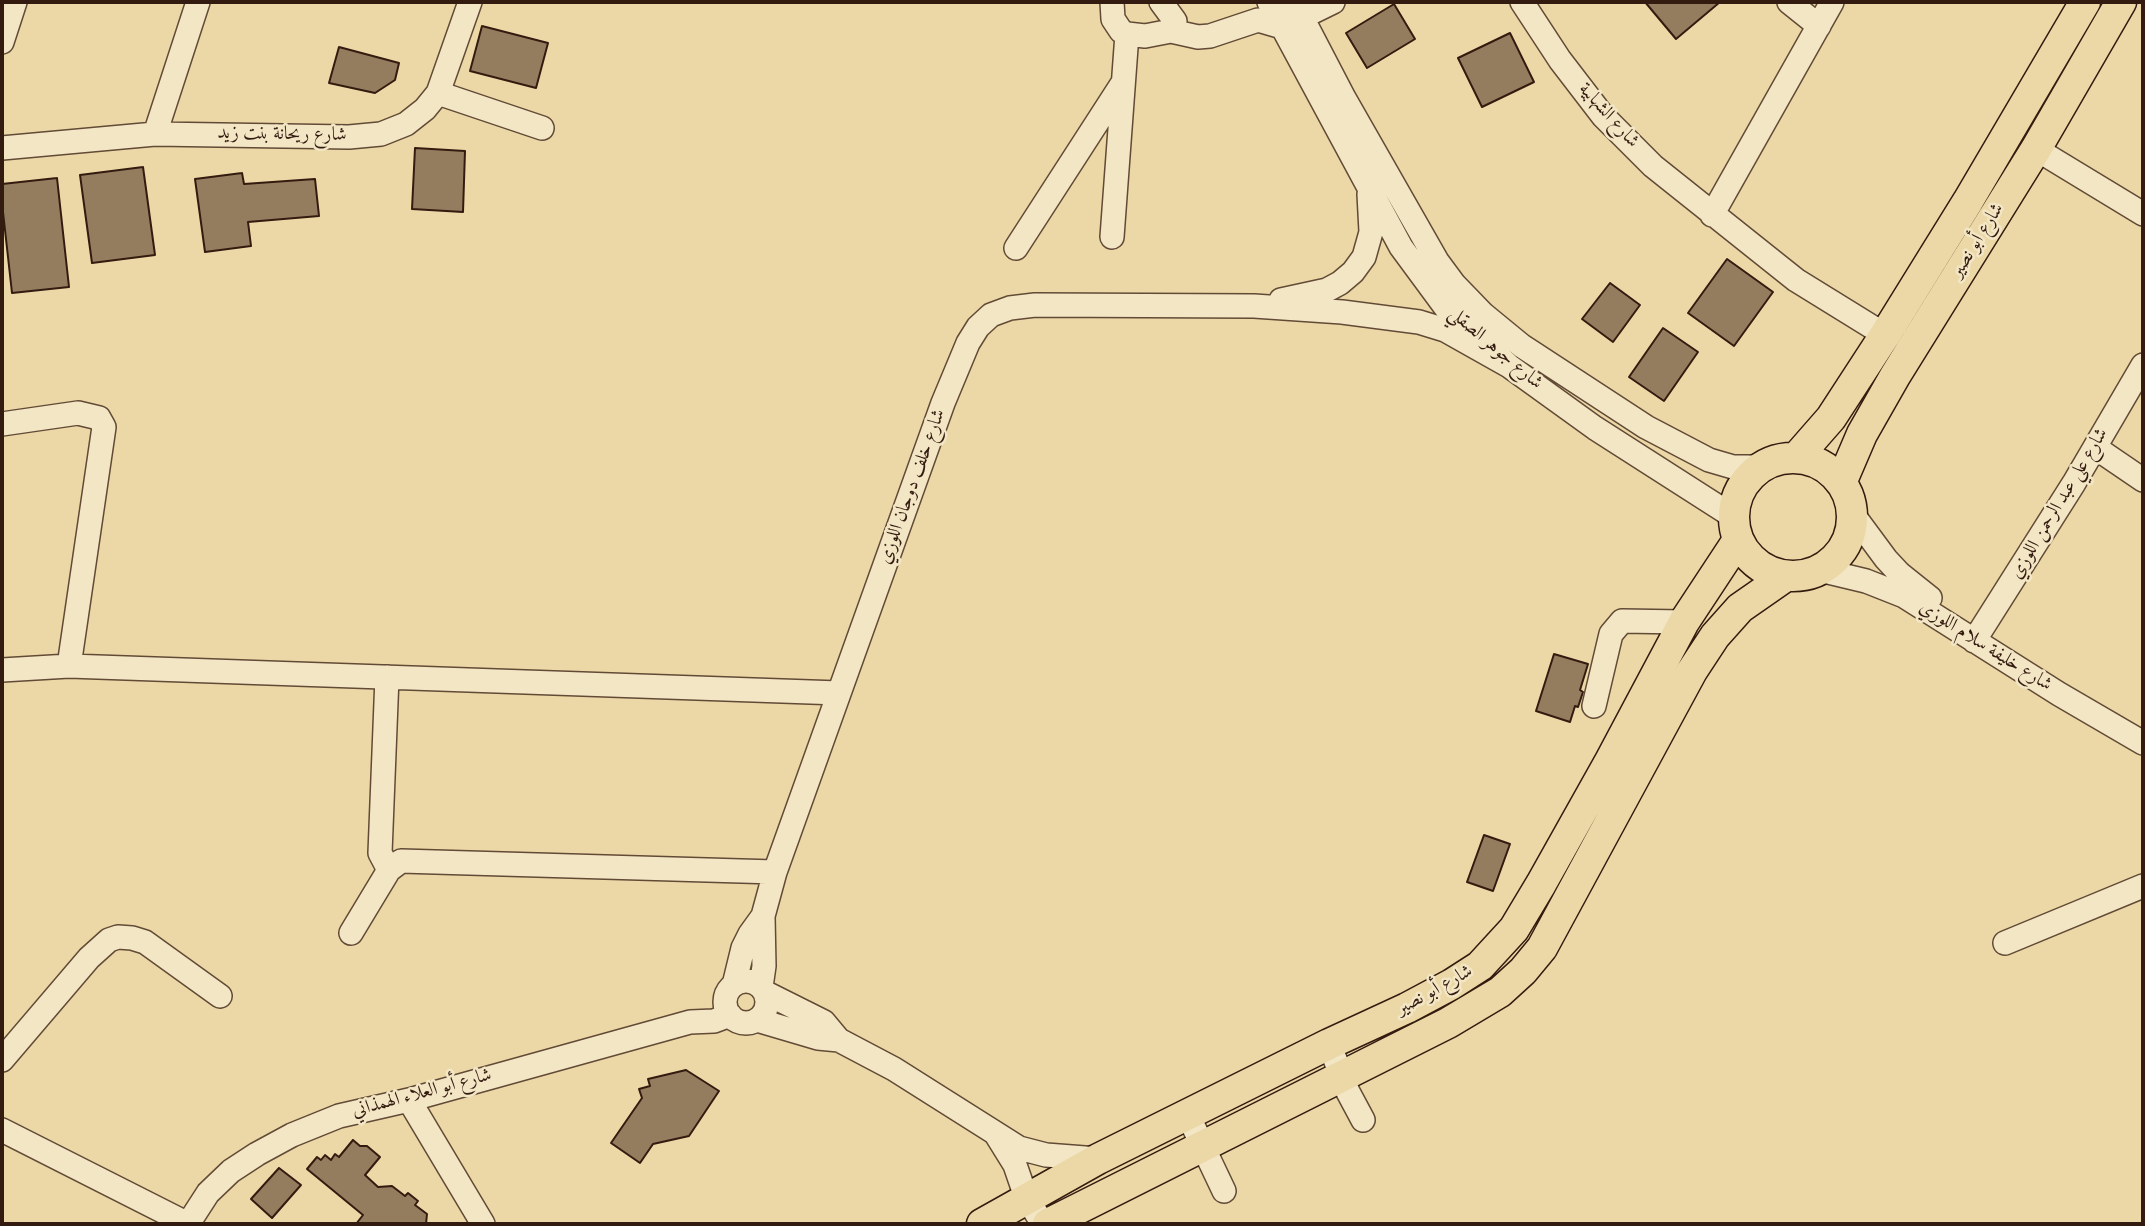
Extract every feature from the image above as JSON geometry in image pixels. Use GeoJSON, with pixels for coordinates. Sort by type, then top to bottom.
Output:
{"type":"FeatureCollection","features":[{"type":"Feature","properties":{"kind":"main road","name":"شارع أبو نصير"},"geometry":{"type":"LineString","coordinates":[[1796,458],[1831,418],[1885,335],[1968,201],[2085,2]]}},
{"type":"Feature","properties":{"kind":"main road","name":"شارع أبو نصير"},"geometry":{"type":"LineString","coordinates":[[1841,483],[1862,434],[1895,376],[2036,149],[2121,2]]}},
{"type":"Feature","properties":{"kind":"main road"},"geometry":{"type":"LineString","coordinates":[[1796,458],[1829,470],[1841,483],[1850,501],[1852,513],[1848,540],[1836,558],[1820,570],[1786,576],[1757,564],[1746,553],[1736,528],[1737,497],[1747,480],[1762,467],[1778,460],[1796,458]]}},
{"type":"Feature","properties":{"kind":"main road","name":"شارع أبو نصير"},"geometry":{"type":"LineString","coordinates":[[982,1224],[1098,1159],[1328,1044],[1407,1008],[1480,966],[1514,929],[1541,884],[1736,528]]}},
{"type":"Feature","properties":{"kind":"main road","name":"شارع أبو نصير"},"geometry":{"type":"LineString","coordinates":[[1045,1224],[1343,1077],[1475,1008],[1500,992],[1523,971],[1542,948],[1692,671],[1715,636],[1740,608],[1786,576]]}},
{"type":"Feature","properties":{"kind":"street"},"geometry":{"type":"LineString","coordinates":[[2,42],[15,2]]}},
{"type":"Feature","properties":{"kind":"street"},"geometry":{"type":"LineString","coordinates":[[155,134],[198,2]]}},
{"type":"Feature","properties":{"kind":"street"},"geometry":{"type":"LineString","coordinates":[[470,2],[438,93],[542,128]]}},
{"type":"Feature","properties":{"kind":"street"},"geometry":{"type":"LineString","coordinates":[[1112,2],[1113,19],[1121,31],[1127,34],[1145,36],[1171,32],[1198,37],[1222,34],[1258,20],[1293,15],[1333,2]]}},
{"type":"Feature","properties":{"kind":"street"},"geometry":{"type":"LineString","coordinates":[[1161,2],[1175,21],[1171,32]]}},
{"type":"Feature","properties":{"kind":"street","name":"شارع جوهر الصقلي"},"geometry":{"type":"LineString","coordinates":[[1269,2],[1293,15],[1437,261],[1454,284],[1483,314],[1522,346],[1646,427],[1709,460],[1733,467],[1762,467]]}},
{"type":"Feature","properties":{"kind":"street","name":"شارع الشهابية"},"geometry":{"type":"LineString","coordinates":[[1522,2],[1560,60],[1603,116],[1653,166],[1796,280],[1885,335]]}},
{"type":"Feature","properties":{"kind":"street"},"geometry":{"type":"LineString","coordinates":[[1789,2],[1819,26]]}},
{"type":"Feature","properties":{"kind":"street"},"geometry":{"type":"LineString","coordinates":[[1712,215],[1832,2]]}},
{"type":"Feature","properties":{"kind":"street","name":"شارع جوهر الصقلي"},"geometry":{"type":"LineString","coordinates":[[1293,15],[1311,76],[1369,191],[1401,247],[1435,295],[1460,323],[1509,366],[1736,528]]}},
{"type":"Feature","properties":{"kind":"street"},"geometry":{"type":"LineString","coordinates":[[1112,237],[1127,34]]}},
{"type":"Feature","properties":{"kind":"street"},"geometry":{"type":"LineString","coordinates":[[1016,248],[1124,81]]}},
{"type":"Feature","properties":{"kind":"street","name":"شارع ريحانة بنت زيد"},"geometry":{"type":"LineString","coordinates":[[2,148],[155,134],[381,134],[406,124],[438,93]]}},
{"type":"Feature","properties":{"kind":"street"},"geometry":{"type":"LineString","coordinates":[[2036,149],[2143,215]]}},
{"type":"Feature","properties":{"kind":"street","name":"شارع خلف دوجان اللوزي"},"geometry":{"type":"LineString","coordinates":[[1254,306],[1327,290],[1353,272],[1364,257],[1371,232],[1369,191]]}},
{"type":"Feature","properties":{"kind":"street","name":"شارع خلف دوجان اللوزي"},"geometry":{"type":"LineString","coordinates":[[763,990],[763,916],[775,872],[943,403],[968,342],[978,327],[991,316],[1010,308],[1035,304],[1254,306],[1342,312],[1419,322],[1445,330],[1509,366]]}},
{"type":"Feature","properties":{"kind":"street","name":"شارع علي عبد الرحمن اللوزي"},"geometry":{"type":"LineString","coordinates":[[1978,637],[2096,447],[2143,365]]}},
{"type":"Feature","properties":{"kind":"street"},"geometry":{"type":"LineString","coordinates":[[2,424],[78,413],[99,418],[104,427],[69,666]]}},
{"type":"Feature","properties":{"kind":"street"},"geometry":{"type":"LineString","coordinates":[[2096,447],[2143,480]]}},
{"type":"Feature","properties":{"kind":"street","name":"شارع خليفة سلام اللوزي"},"geometry":{"type":"LineString","coordinates":[[1852,513],[1900,574],[1978,637],[2143,743]]}},
{"type":"Feature","properties":{"kind":"street","name":"شارع خليفة سلام اللوزي"},"geometry":{"type":"LineString","coordinates":[[1820,570],[1866,581],[1904,596],[2143,729]]}},
{"type":"Feature","properties":{"kind":"street"},"geometry":{"type":"LineString","coordinates":[[1594,706],[1612,634],[1622,621],[1684,622]]}},
{"type":"Feature","properties":{"kind":"street"},"geometry":{"type":"LineString","coordinates":[[2,670],[69,666],[839,693]]}},
{"type":"Feature","properties":{"kind":"street"},"geometry":{"type":"LineString","coordinates":[[387,677],[380,853],[390,870]]}},
{"type":"Feature","properties":{"kind":"street"},"geometry":{"type":"LineString","coordinates":[[351,933],[390,870],[401,860],[775,872]]}},
{"type":"Feature","properties":{"kind":"street"},"geometry":{"type":"LineString","coordinates":[[2006,943],[2143,887]]}},
{"type":"Feature","properties":{"kind":"street","name":"شارع خلف دوجان اللوزي"},"geometry":{"type":"LineString","coordinates":[[730,998],[743,948],[763,916]]}},
{"type":"Feature","properties":{"kind":"street"},"geometry":{"type":"LineString","coordinates":[[2,1060],[89,958],[109,940],[118,937],[145,942],[220,996]]}},
{"type":"Feature","properties":{"kind":"street"},"geometry":{"type":"LineString","coordinates":[[839,1040],[824,1022],[748,980],[730,998],[743,1022],[757,1020],[818,1038],[839,1040],[894,1069],[1019,1148],[1037,1154],[1098,1159]]}},
{"type":"Feature","properties":{"kind":"street"},"geometry":{"type":"LineString","coordinates":[[757,1020],[766,1008],[763,990]]}},
{"type":"Feature","properties":{"kind":"street","name":"شارع أبو العلاء الهمذاني"},"geometry":{"type":"LineString","coordinates":[[188,1224],[216,1184],[257,1154],[292,1135],[339,1116],[409,1100],[690,1022],[706,1006],[730,998]]}},
{"type":"Feature","properties":{"kind":"street"},"geometry":{"type":"LineString","coordinates":[[1328,1044],[1363,1120]]}},
{"type":"Feature","properties":{"kind":"street"},"geometry":{"type":"LineString","coordinates":[[409,1100],[475,1220]]}},
{"type":"Feature","properties":{"kind":"street"},"geometry":{"type":"LineString","coordinates":[[1187,1113],[1224,1191]]}},
{"type":"Feature","properties":{"kind":"street"},"geometry":{"type":"LineString","coordinates":[[2,1130],[188,1224]]}},
{"type":"Feature","properties":{"kind":"street"},"geometry":{"type":"LineString","coordinates":[[996,1133],[1015,1165],[1026,1198],[1045,1224]]}},
{"type":"Feature","properties":{"kind":"building"},"geometry":{"type":"Polygon","coordinates":[[[1645,2],[1720,2],[1676,39],[1645,2]]]}},
{"type":"Feature","properties":{"kind":"building"},"geometry":{"type":"Polygon","coordinates":[[[1394,4],[1415,39],[1367,68],[1346,33],[1394,4]]]}},
{"type":"Feature","properties":{"kind":"building"},"geometry":{"type":"Polygon","coordinates":[[[482,26],[548,43],[536,88],[470,71],[482,26]]]}},
{"type":"Feature","properties":{"kind":"building"},"geometry":{"type":"Polygon","coordinates":[[[1510,33],[1534,82],[1482,107],[1458,58],[1510,33]]]}},
{"type":"Feature","properties":{"kind":"building"},"geometry":{"type":"Polygon","coordinates":[[[339,47],[399,63],[395,80],[375,93],[329,83],[339,47]]]}},
{"type":"Feature","properties":{"kind":"building"},"geometry":{"type":"Polygon","coordinates":[[[415,148],[465,151],[463,212],[412,209],[415,148]]]}},
{"type":"Feature","properties":{"kind":"building"},"geometry":{"type":"Polygon","coordinates":[[[143,167],[155,255],[92,263],[80,175],[143,167]]]}},
{"type":"Feature","properties":{"kind":"building"},"geometry":{"type":"Polygon","coordinates":[[[242,173],[244,184],[315,179],[319,216],[248,222],[251,246],[205,252],[195,179],[242,173]]]}},
{"type":"Feature","properties":{"kind":"building"},"geometry":{"type":"Polygon","coordinates":[[[57,178],[69,287],[12,293],[2,184],[57,178]]]}},
{"type":"Feature","properties":{"kind":"building"},"geometry":{"type":"Polygon","coordinates":[[[1727,259],[1773,292],[1734,346],[1688,313],[1727,259]]]}},
{"type":"Feature","properties":{"kind":"building"},"geometry":{"type":"Polygon","coordinates":[[[1610,283],[1640,305],[1613,342],[1582,319],[1610,283]]]}},
{"type":"Feature","properties":{"kind":"building"},"geometry":{"type":"Polygon","coordinates":[[[1663,328],[1698,352],[1664,401],[1629,377],[1663,328]]]}},
{"type":"Feature","properties":{"kind":"building"},"geometry":{"type":"Polygon","coordinates":[[[1554,654],[1588,664],[1580,690],[1583,692],[1570,722],[1536,711],[1554,654]]]}},
{"type":"Feature","properties":{"kind":"building"},"geometry":{"type":"Polygon","coordinates":[[[1484,835],[1510,844],[1493,891],[1467,882],[1484,835]]]}},
{"type":"Feature","properties":{"kind":"building"},"geometry":{"type":"Polygon","coordinates":[[[686,1070],[719,1091],[689,1136],[653,1144],[640,1163],[611,1143],[642,1098],[639,1089],[650,1086],[648,1079],[686,1070]]]}},
{"type":"Feature","properties":{"kind":"building"},"geometry":{"type":"Polygon","coordinates":[[[353,1140],[360,1146],[367,1146],[380,1157],[365,1175],[378,1187],[392,1186],[405,1196],[408,1193],[418,1201],[415,1205],[427,1214],[426,1224],[356,1224],[363,1215],[307,1169],[317,1157],[321,1160],[325,1155],[331,1160],[335,1154],[339,1157],[353,1140]]]}},
{"type":"Feature","properties":{"kind":"building"},"geometry":{"type":"Polygon","coordinates":[[[279,1168],[301,1185],[272,1218],[251,1199],[279,1168]]]}}]}
